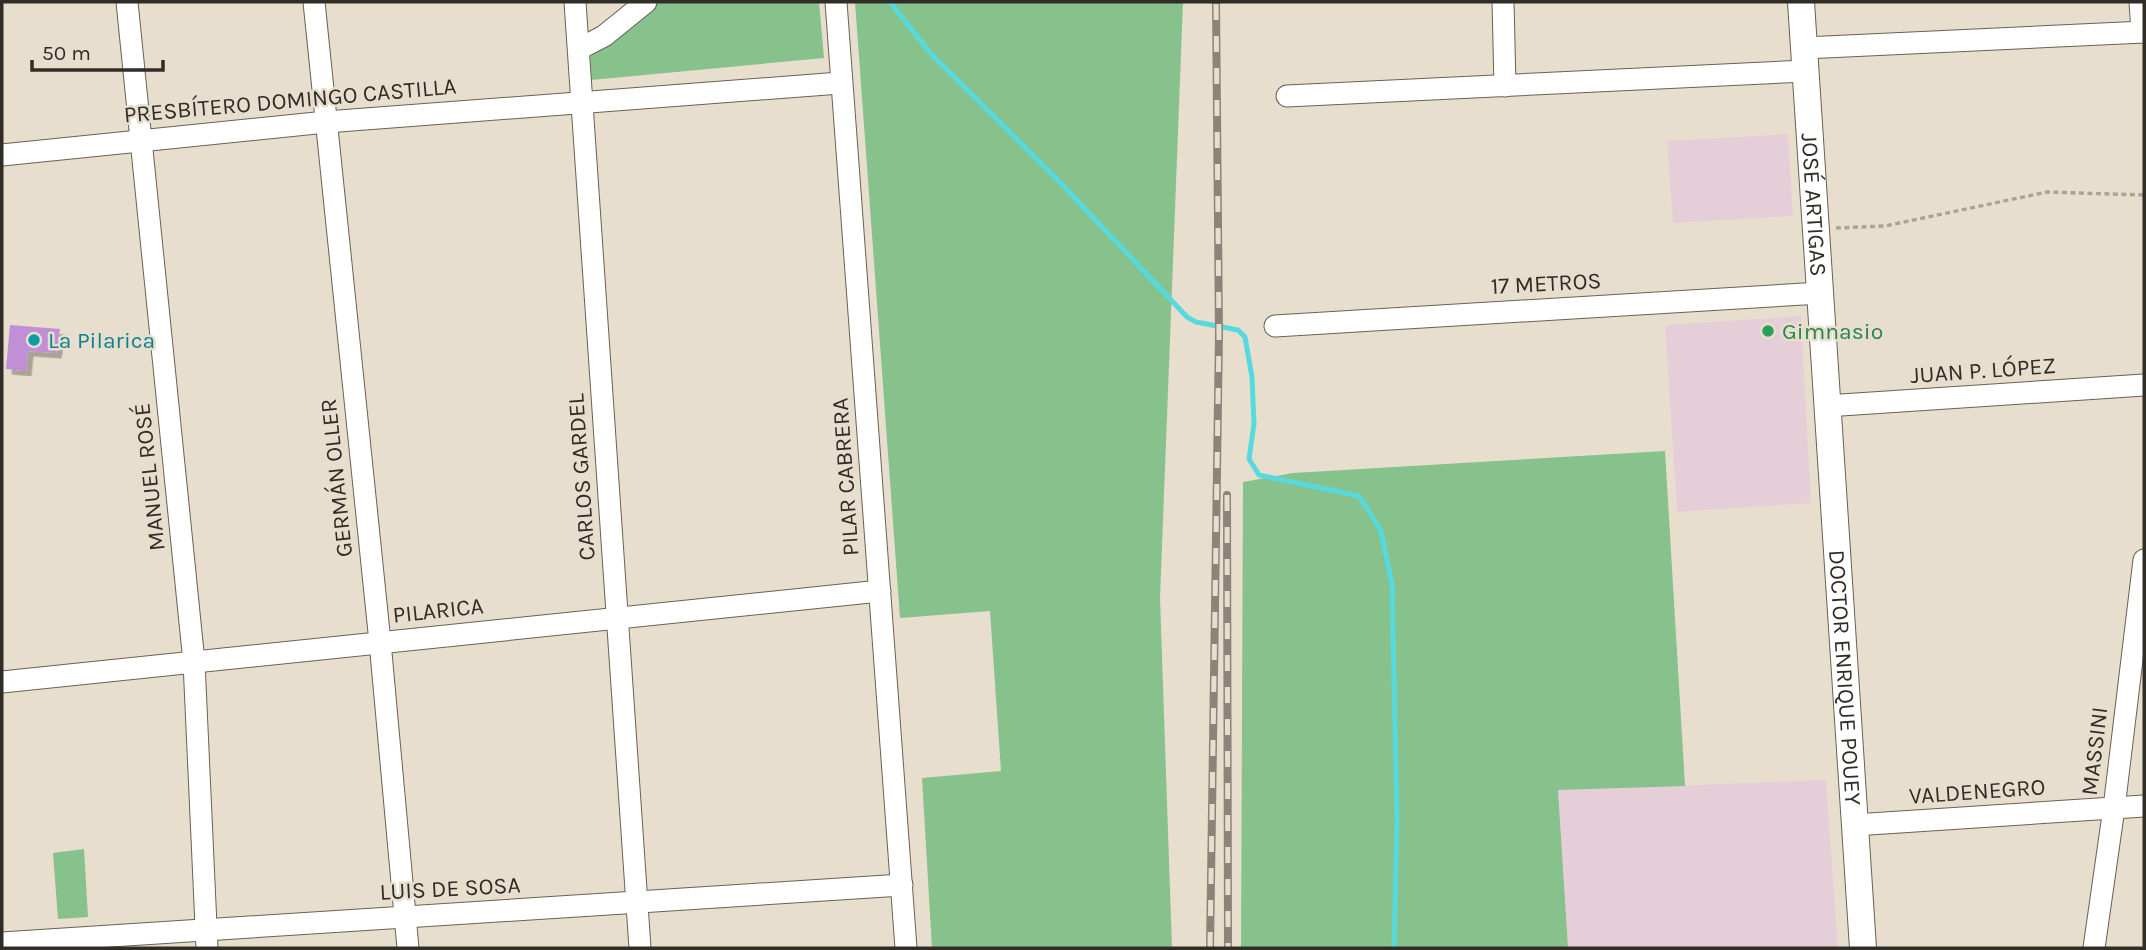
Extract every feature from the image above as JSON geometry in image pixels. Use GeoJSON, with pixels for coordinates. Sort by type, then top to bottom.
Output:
{"type":"FeatureCollection","features":[{"type":"Feature","properties":{"kind":"street","name":"MANUEL ROSÉ"},"geometry":{"type":"LineString","coordinates":[[127,2],[194,662],[206,939]]}},
{"type":"Feature","properties":{"kind":"street","name":"GERMÁN OLLER"},"geometry":{"type":"LineString","coordinates":[[314,2],[380,642],[408,948]]}},
{"type":"Feature","properties":{"kind":"street","name":"CARLOS GARDEL"},"geometry":{"type":"LineString","coordinates":[[575,2],[640,948]]}},
{"type":"Feature","properties":{"kind":"street"},"geometry":{"type":"LineString","coordinates":[[579,49],[604,36],[646,2]]}},
{"type":"Feature","properties":{"kind":"street","name":"PILAR CABRERA"},"geometry":{"type":"LineString","coordinates":[[836,2],[906,948]]}},
{"type":"Feature","properties":{"kind":"street"},"geometry":{"type":"LineString","coordinates":[[1503,2],[1505,86]]}},
{"type":"Feature","properties":{"kind":"street","name":"JOSÉ ARTIGAS"},"geometry":{"type":"LineString","coordinates":[[1801,2],[1826,407]]}},
{"type":"Feature","properties":{"kind":"street"},"geometry":{"type":"LineString","coordinates":[[1287,96],[1505,86],[2143,32],[2140,2]]}},
{"type":"Feature","properties":{"kind":"street","name":"PRESBÍTERO DOMINGO CASTILLA"},"geometry":{"type":"LineString","coordinates":[[2,155],[326,122],[840,83]]}},
{"type":"Feature","properties":{"kind":"street","name":"17 METROS"},"geometry":{"type":"LineString","coordinates":[[1275,326],[1821,293]]}},
{"type":"Feature","properties":{"kind":"street","name":"JUAN P. LÓPEZ"},"geometry":{"type":"LineString","coordinates":[[1826,407],[2144,385]]}},
{"type":"Feature","properties":{"kind":"street","name":"DOCTOR ENRIQUE POUEY"},"geometry":{"type":"LineString","coordinates":[[1826,407],[1863,948]]}},
{"type":"Feature","properties":{"kind":"street","name":"MASSINI"},"geometry":{"type":"LineString","coordinates":[[2094,948],[2143,572]]}},
{"type":"Feature","properties":{"kind":"street","name":"PILARICA"},"geometry":{"type":"LineString","coordinates":[[2,682],[880,591]]}},
{"type":"Feature","properties":{"kind":"street","name":"VALDENEGRO"},"geometry":{"type":"LineString","coordinates":[[1854,825],[2144,806]]}},
{"type":"Feature","properties":{"kind":"street","name":"LUIS DE SOSA"},"geometry":{"type":"LineString","coordinates":[[2,943],[206,939],[406,917],[902,885]]}},
{"type":"Feature","properties":{"kind":"path"},"geometry":{"type":"LineString","coordinates":[[1816,229],[1885,226],[2047,192],[2144,195]]}},
{"type":"Feature","properties":{"kind":"shaded area"},"geometry":{"type":"Polygon","coordinates":[[[1788,134],[1793,216],[1673,223],[1667,141],[1788,134]]]}},
{"type":"Feature","properties":{"kind":"shaded area"},"geometry":{"type":"Polygon","coordinates":[[[1801,316],[1811,503],[1677,512],[1665,325],[1801,316]]]}},
{"type":"Feature","properties":{"kind":"shaded area"},"geometry":{"type":"Polygon","coordinates":[[[1826,780],[1838,948],[1568,948],[1558,790],[1826,780]]]}},
{"type":"Feature","properties":{"kind":"green space"},"geometry":{"type":"Polygon","coordinates":[[[657,2],[819,2],[824,58],[591,80],[590,57],[657,2]]]}},
{"type":"Feature","properties":{"kind":"green space"},"geometry":{"type":"Polygon","coordinates":[[[855,2],[1183,2],[1160,598],[1172,948],[932,948],[922,778],[1001,771],[990,611],[900,618],[855,2]]]}},
{"type":"Feature","properties":{"kind":"green space"},"geometry":{"type":"Polygon","coordinates":[[[1665,451],[1685,786],[1558,790],[1568,948],[1241,948],[1243,482],[1293,473],[1665,451]]]}},
{"type":"Feature","properties":{"kind":"green space"},"geometry":{"type":"Polygon","coordinates":[[[84,849],[88,917],[58,919],[53,853],[84,849]]]}},
{"type":"Feature","properties":{"kind":"building","name":"La Pilarica"},"geometry":{"type":"Polygon","coordinates":[[[10,325],[60,329],[56,353],[28,351],[26,371],[6,369],[10,325]]]}},
{"type":"Feature","properties":{"kind":"waterway"},"geometry":{"type":"LineString","coordinates":[[890,2],[931,54],[1057,179],[1187,317],[1196,322],[1238,330],[1245,337],[1252,377],[1254,424],[1249,459],[1259,475],[1359,496],[1381,531],[1392,584],[1397,821],[1394,948]]}},
{"type":"Feature","properties":{"kind":"railway"},"geometry":{"type":"LineString","coordinates":[[1210,948],[1219,334],[1216,2]]}},
{"type":"Feature","properties":{"kind":"railway"},"geometry":{"type":"LineString","coordinates":[[1227,495],[1228,948]]}},
{"type":"Feature","properties":{"kind":"place","name":"Gimnasio"},"geometry":{"type":"Point","coordinates":[1768,331]}},
{"type":"Feature","properties":{"kind":"place","name":"La Pilarica"},"geometry":{"type":"Point","coordinates":[34,340]}}]}
